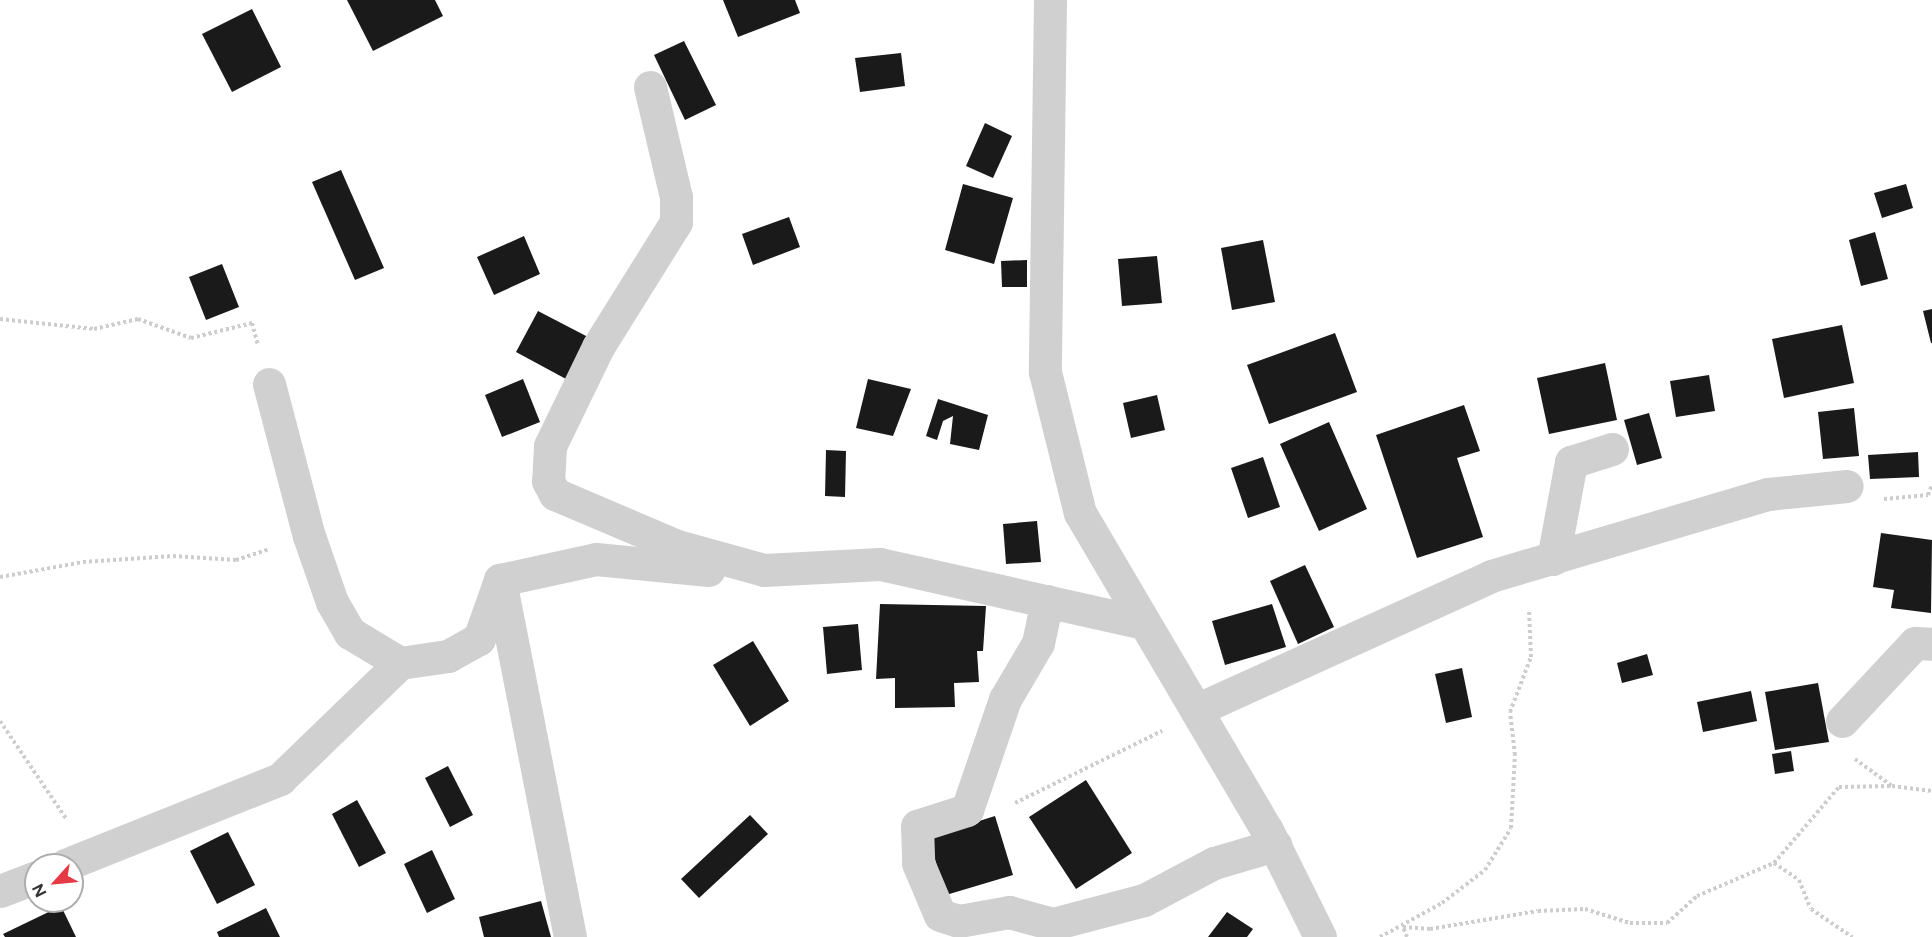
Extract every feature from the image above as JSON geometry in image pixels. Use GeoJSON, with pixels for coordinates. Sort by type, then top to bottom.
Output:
{"type":"FeatureCollection","features":[{"type":"Feature","properties":{"kind":"street"},"geometry":{"type":"LineString","coordinates":[[1050,0],[1046,372],[1080,513],[1275,845],[1320,937]]}},
{"type":"Feature","properties":{"kind":"street"},"geometry":{"type":"LineString","coordinates":[[650,87],[676,197],[675,222],[597,346],[550,446],[548,481],[567,503],[677,546],[764,570],[880,564],[1144,622]]}},
{"type":"Feature","properties":{"kind":"street"},"geometry":{"type":"LineString","coordinates":[[269,384],[309,536],[332,602],[350,633],[400,663],[429,663],[479,639],[500,580]]}},
{"type":"Feature","properties":{"kind":"street"},"geometry":{"type":"LineString","coordinates":[[1544,562],[1571,462],[1612,449]]}},
{"type":"Feature","properties":{"kind":"street"},"geometry":{"type":"LineString","coordinates":[[1196,710],[1491,576],[1768,494],[1847,486]]}},
{"type":"Feature","properties":{"kind":"street"},"geometry":{"type":"LineString","coordinates":[[500,580],[596,559],[771,575],[880,564]]}},
{"type":"Feature","properties":{"kind":"street"},"geometry":{"type":"LineString","coordinates":[[500,580],[570,937]]}},
{"type":"Feature","properties":{"kind":"street"},"geometry":{"type":"LineString","coordinates":[[1047,601],[1038,643],[1005,699],[968,810],[917,826],[918,863],[940,915],[958,921],[1009,912],[1053,924],[1144,900],[1214,863],[1275,845]]}},
{"type":"Feature","properties":{"kind":"street"},"geometry":{"type":"LineString","coordinates":[[1842,721],[1916,643],[1932,644]]}},
{"type":"Feature","properties":{"kind":"street"},"geometry":{"type":"LineString","coordinates":[[84,858],[280,779],[400,663]]}},
{"type":"Feature","properties":{"kind":"street"},"geometry":{"type":"LineString","coordinates":[[0,891],[24,882]]}},
{"type":"Feature","properties":{"kind":"path"},"geometry":{"type":"LineString","coordinates":[[0,319],[94,329],[138,319],[191,338],[252,323],[269,384]]}},
{"type":"Feature","properties":{"kind":"path"},"geometry":{"type":"LineString","coordinates":[[1847,486],[1886,499],[1928,495],[1932,485]]}},
{"type":"Feature","properties":{"kind":"path"},"geometry":{"type":"LineString","coordinates":[[0,577],[83,562],[173,556],[236,560],[309,536]]}},
{"type":"Feature","properties":{"kind":"path"},"geometry":{"type":"LineString","coordinates":[[1380,937],[1403,927],[1485,870],[1511,828],[1515,755],[1510,712],[1532,657],[1528,606],[1544,562]]}},
{"type":"Feature","properties":{"kind":"path"},"geometry":{"type":"LineString","coordinates":[[968,810],[1010,805],[1139,745],[1196,710]]}},
{"type":"Feature","properties":{"kind":"path"},"geometry":{"type":"LineString","coordinates":[[0,721],[74,853]]}},
{"type":"Feature","properties":{"kind":"path"},"geometry":{"type":"LineString","coordinates":[[1842,721],[1858,764],[1892,786]]}},
{"type":"Feature","properties":{"kind":"path"},"geometry":{"type":"LineString","coordinates":[[1403,927],[1430,929],[1488,916],[1585,909],[1630,923],[1667,923],[1697,896],[1774,863],[1839,787],[1892,786],[1932,792]]}},
{"type":"Feature","properties":{"kind":"path"},"geometry":{"type":"LineString","coordinates":[[1774,863],[1799,880],[1811,909],[1852,937]]}},
{"type":"Feature","properties":{"kind":"path"},"geometry":{"type":"LineString","coordinates":[[1403,927],[1407,937]]}},
{"type":"Feature","properties":{"kind":"building"},"geometry":{"type":"Polygon","coordinates":[[[347,0],[435,0],[443,16],[373,51],[347,0]]]}},
{"type":"Feature","properties":{"kind":"building"},"geometry":{"type":"Polygon","coordinates":[[[723,0],[795,0],[800,13],[738,37],[723,0]]]}},
{"type":"Feature","properties":{"kind":"building"},"geometry":{"type":"Polygon","coordinates":[[[252,9],[281,67],[232,92],[202,34],[252,9]]]}},
{"type":"Feature","properties":{"kind":"building"},"geometry":{"type":"Polygon","coordinates":[[[684,41],[716,105],[685,120],[654,55],[684,41]]]}},
{"type":"Feature","properties":{"kind":"building"},"geometry":{"type":"Polygon","coordinates":[[[901,53],[905,86],[860,92],[855,58],[901,53]]]}},
{"type":"Feature","properties":{"kind":"building"},"geometry":{"type":"Polygon","coordinates":[[[985,123],[1012,136],[993,178],[966,166],[985,123]]]}},
{"type":"Feature","properties":{"kind":"building"},"geometry":{"type":"Polygon","coordinates":[[[341,170],[384,268],[355,280],[312,182],[341,170]]]}},
{"type":"Feature","properties":{"kind":"building"},"geometry":{"type":"Polygon","coordinates":[[[963,184],[1013,198],[994,264],[945,250],[963,184]]]}},
{"type":"Feature","properties":{"kind":"building"},"geometry":{"type":"Polygon","coordinates":[[[1906,184],[1913,208],[1882,218],[1874,193],[1906,184]]]}},
{"type":"Feature","properties":{"kind":"building"},"geometry":{"type":"Polygon","coordinates":[[[789,217],[800,247],[753,265],[742,234],[789,217]]]}},
{"type":"Feature","properties":{"kind":"building"},"geometry":{"type":"Polygon","coordinates":[[[1875,232],[1888,279],[1861,286],[1849,240],[1875,232]]]}},
{"type":"Feature","properties":{"kind":"building"},"geometry":{"type":"Polygon","coordinates":[[[524,236],[540,274],[494,295],[477,257],[524,236]]]}},
{"type":"Feature","properties":{"kind":"building"},"geometry":{"type":"Polygon","coordinates":[[[1263,240],[1275,302],[1232,310],[1221,248],[1263,240]]]}},
{"type":"Feature","properties":{"kind":"building"},"geometry":{"type":"Polygon","coordinates":[[[1157,256],[1162,303],[1122,306],[1118,259],[1157,256]]]}},
{"type":"Feature","properties":{"kind":"building"},"geometry":{"type":"Polygon","coordinates":[[[1027,260],[1027,287],[1002,287],[1001,261],[1027,260]]]}},
{"type":"Feature","properties":{"kind":"building"},"geometry":{"type":"Polygon","coordinates":[[[222,264],[239,307],[206,320],[189,277],[222,264]]]}},
{"type":"Feature","properties":{"kind":"building"},"geometry":{"type":"Polygon","coordinates":[[[1932,309],[1932,343],[1931,343],[1923,311],[1932,309]]]}},
{"type":"Feature","properties":{"kind":"building"},"geometry":{"type":"Polygon","coordinates":[[[538,311],[588,337],[566,379],[516,352],[538,311]]]}},
{"type":"Feature","properties":{"kind":"building"},"geometry":{"type":"Polygon","coordinates":[[[1842,325],[1854,383],[1784,398],[1772,339],[1842,325]]]}},
{"type":"Feature","properties":{"kind":"building"},"geometry":{"type":"Polygon","coordinates":[[[1335,333],[1357,392],[1269,424],[1247,365],[1335,333]]]}},
{"type":"Feature","properties":{"kind":"building"},"geometry":{"type":"Polygon","coordinates":[[[1605,363],[1617,420],[1549,434],[1537,378],[1605,363]]]}},
{"type":"Feature","properties":{"kind":"building"},"geometry":{"type":"Polygon","coordinates":[[[1709,375],[1715,411],[1676,417],[1670,381],[1709,375]]]}},
{"type":"Feature","properties":{"kind":"building"},"geometry":{"type":"Polygon","coordinates":[[[523,379],[540,422],[502,437],[485,395],[523,379]]]}},
{"type":"Feature","properties":{"kind":"building"},"geometry":{"type":"Polygon","coordinates":[[[868,379],[911,389],[893,436],[856,428],[868,379]]]}},
{"type":"Feature","properties":{"kind":"building"},"geometry":{"type":"Polygon","coordinates":[[[1157,395],[1165,430],[1131,438],[1123,403],[1157,395]]]}},
{"type":"Feature","properties":{"kind":"building"},"geometry":{"type":"Polygon","coordinates":[[[938,399],[988,415],[979,450],[950,444],[953,416],[943,421],[937,440],[926,436],[938,399]]]}},
{"type":"Feature","properties":{"kind":"building"},"geometry":{"type":"Polygon","coordinates":[[[1464,405],[1480,451],[1457,458],[1483,537],[1417,558],[1376,435],[1464,405]]]}},
{"type":"Feature","properties":{"kind":"building"},"geometry":{"type":"Polygon","coordinates":[[[1854,408],[1859,456],[1823,459],[1818,412],[1854,408]]]}},
{"type":"Feature","properties":{"kind":"building"},"geometry":{"type":"Polygon","coordinates":[[[1649,413],[1662,458],[1637,465],[1624,420],[1649,413]]]}},
{"type":"Feature","properties":{"kind":"building"},"geometry":{"type":"Polygon","coordinates":[[[1329,422],[1367,509],[1319,531],[1280,444],[1329,422]]]}},
{"type":"Feature","properties":{"kind":"building"},"geometry":{"type":"Polygon","coordinates":[[[826,450],[846,451],[845,497],[825,496],[826,450]]]}},
{"type":"Feature","properties":{"kind":"building"},"geometry":{"type":"Polygon","coordinates":[[[1918,452],[1919,477],[1870,479],[1868,455],[1918,452]]]}},
{"type":"Feature","properties":{"kind":"building"},"geometry":{"type":"Polygon","coordinates":[[[1263,457],[1280,507],[1248,518],[1231,468],[1263,457]]]}},
{"type":"Feature","properties":{"kind":"building"},"geometry":{"type":"Polygon","coordinates":[[[1037,521],[1041,562],[1006,564],[1003,524],[1037,521]]]}},
{"type":"Feature","properties":{"kind":"building"},"geometry":{"type":"Polygon","coordinates":[[[1881,533],[1932,540],[1931,613],[1891,608],[1894,590],[1873,587],[1881,533]]]}},
{"type":"Feature","properties":{"kind":"building"},"geometry":{"type":"Polygon","coordinates":[[[1305,565],[1334,627],[1298,644],[1270,581],[1305,565]]]}},
{"type":"Feature","properties":{"kind":"building"},"geometry":{"type":"Polygon","coordinates":[[[880,604],[986,606],[983,651],[977,651],[979,682],[954,683],[955,707],[895,708],[895,678],[876,679],[880,604]]]}},
{"type":"Feature","properties":{"kind":"building"},"geometry":{"type":"Polygon","coordinates":[[[1272,604],[1286,647],[1225,665],[1212,621],[1272,604]]]}},
{"type":"Feature","properties":{"kind":"building"},"geometry":{"type":"Polygon","coordinates":[[[858,624],[862,670],[827,674],[823,627],[858,624]]]}},
{"type":"Feature","properties":{"kind":"building"},"geometry":{"type":"Polygon","coordinates":[[[753,641],[789,701],[750,726],[713,665],[753,641]]]}},
{"type":"Feature","properties":{"kind":"building"},"geometry":{"type":"Polygon","coordinates":[[[1647,654],[1653,675],[1622,683],[1617,663],[1647,654]]]}},
{"type":"Feature","properties":{"kind":"building"},"geometry":{"type":"Polygon","coordinates":[[[1462,668],[1472,717],[1446,723],[1435,674],[1462,668]]]}},
{"type":"Feature","properties":{"kind":"building"},"geometry":{"type":"Polygon","coordinates":[[[1818,683],[1829,742],[1775,750],[1765,692],[1818,683]]]}},
{"type":"Feature","properties":{"kind":"building"},"geometry":{"type":"Polygon","coordinates":[[[1751,691],[1757,721],[1703,732],[1697,702],[1751,691]]]}},
{"type":"Feature","properties":{"kind":"building"},"geometry":{"type":"Polygon","coordinates":[[[1791,751],[1794,771],[1775,774],[1772,754],[1791,751]]]}},
{"type":"Feature","properties":{"kind":"building"},"geometry":{"type":"Polygon","coordinates":[[[448,766],[473,815],[450,827],[425,778],[448,766]]]}},
{"type":"Feature","properties":{"kind":"building"},"geometry":{"type":"Polygon","coordinates":[[[1086,780],[1132,853],[1076,889],[1029,817],[1086,780]]]}},
{"type":"Feature","properties":{"kind":"building"},"geometry":{"type":"Polygon","coordinates":[[[357,800],[386,853],[359,867],[332,814],[357,800]]]}},
{"type":"Feature","properties":{"kind":"building"},"geometry":{"type":"Polygon","coordinates":[[[750,815],[768,834],[699,898],[681,879],[750,815]]]}},
{"type":"Feature","properties":{"kind":"building"},"geometry":{"type":"Polygon","coordinates":[[[995,816],[1013,875],[946,895],[928,837],[995,816]]]}},
{"type":"Feature","properties":{"kind":"building"},"geometry":{"type":"Polygon","coordinates":[[[228,832],[255,885],[217,904],[190,851],[228,832]]]}},
{"type":"Feature","properties":{"kind":"building"},"geometry":{"type":"Polygon","coordinates":[[[432,850],[455,899],[427,913],[404,864],[432,850]]]}},
{"type":"Feature","properties":{"kind":"building"},"geometry":{"type":"Polygon","coordinates":[[[541,901],[551,937],[484,937],[479,917],[541,901]]]}},
{"type":"Feature","properties":{"kind":"building"},"geometry":{"type":"Polygon","coordinates":[[[266,908],[280,937],[219,937],[217,932],[266,908]]]}},
{"type":"Feature","properties":{"kind":"building"},"geometry":{"type":"Polygon","coordinates":[[[1227,912],[1253,929],[1247,937],[1208,937],[1227,912]]]}},
{"type":"Feature","properties":{"kind":"building"},"geometry":{"type":"Polygon","coordinates":[[[46,913],[64,913],[76,937],[5,937],[3,934],[46,913]]]}}]}
